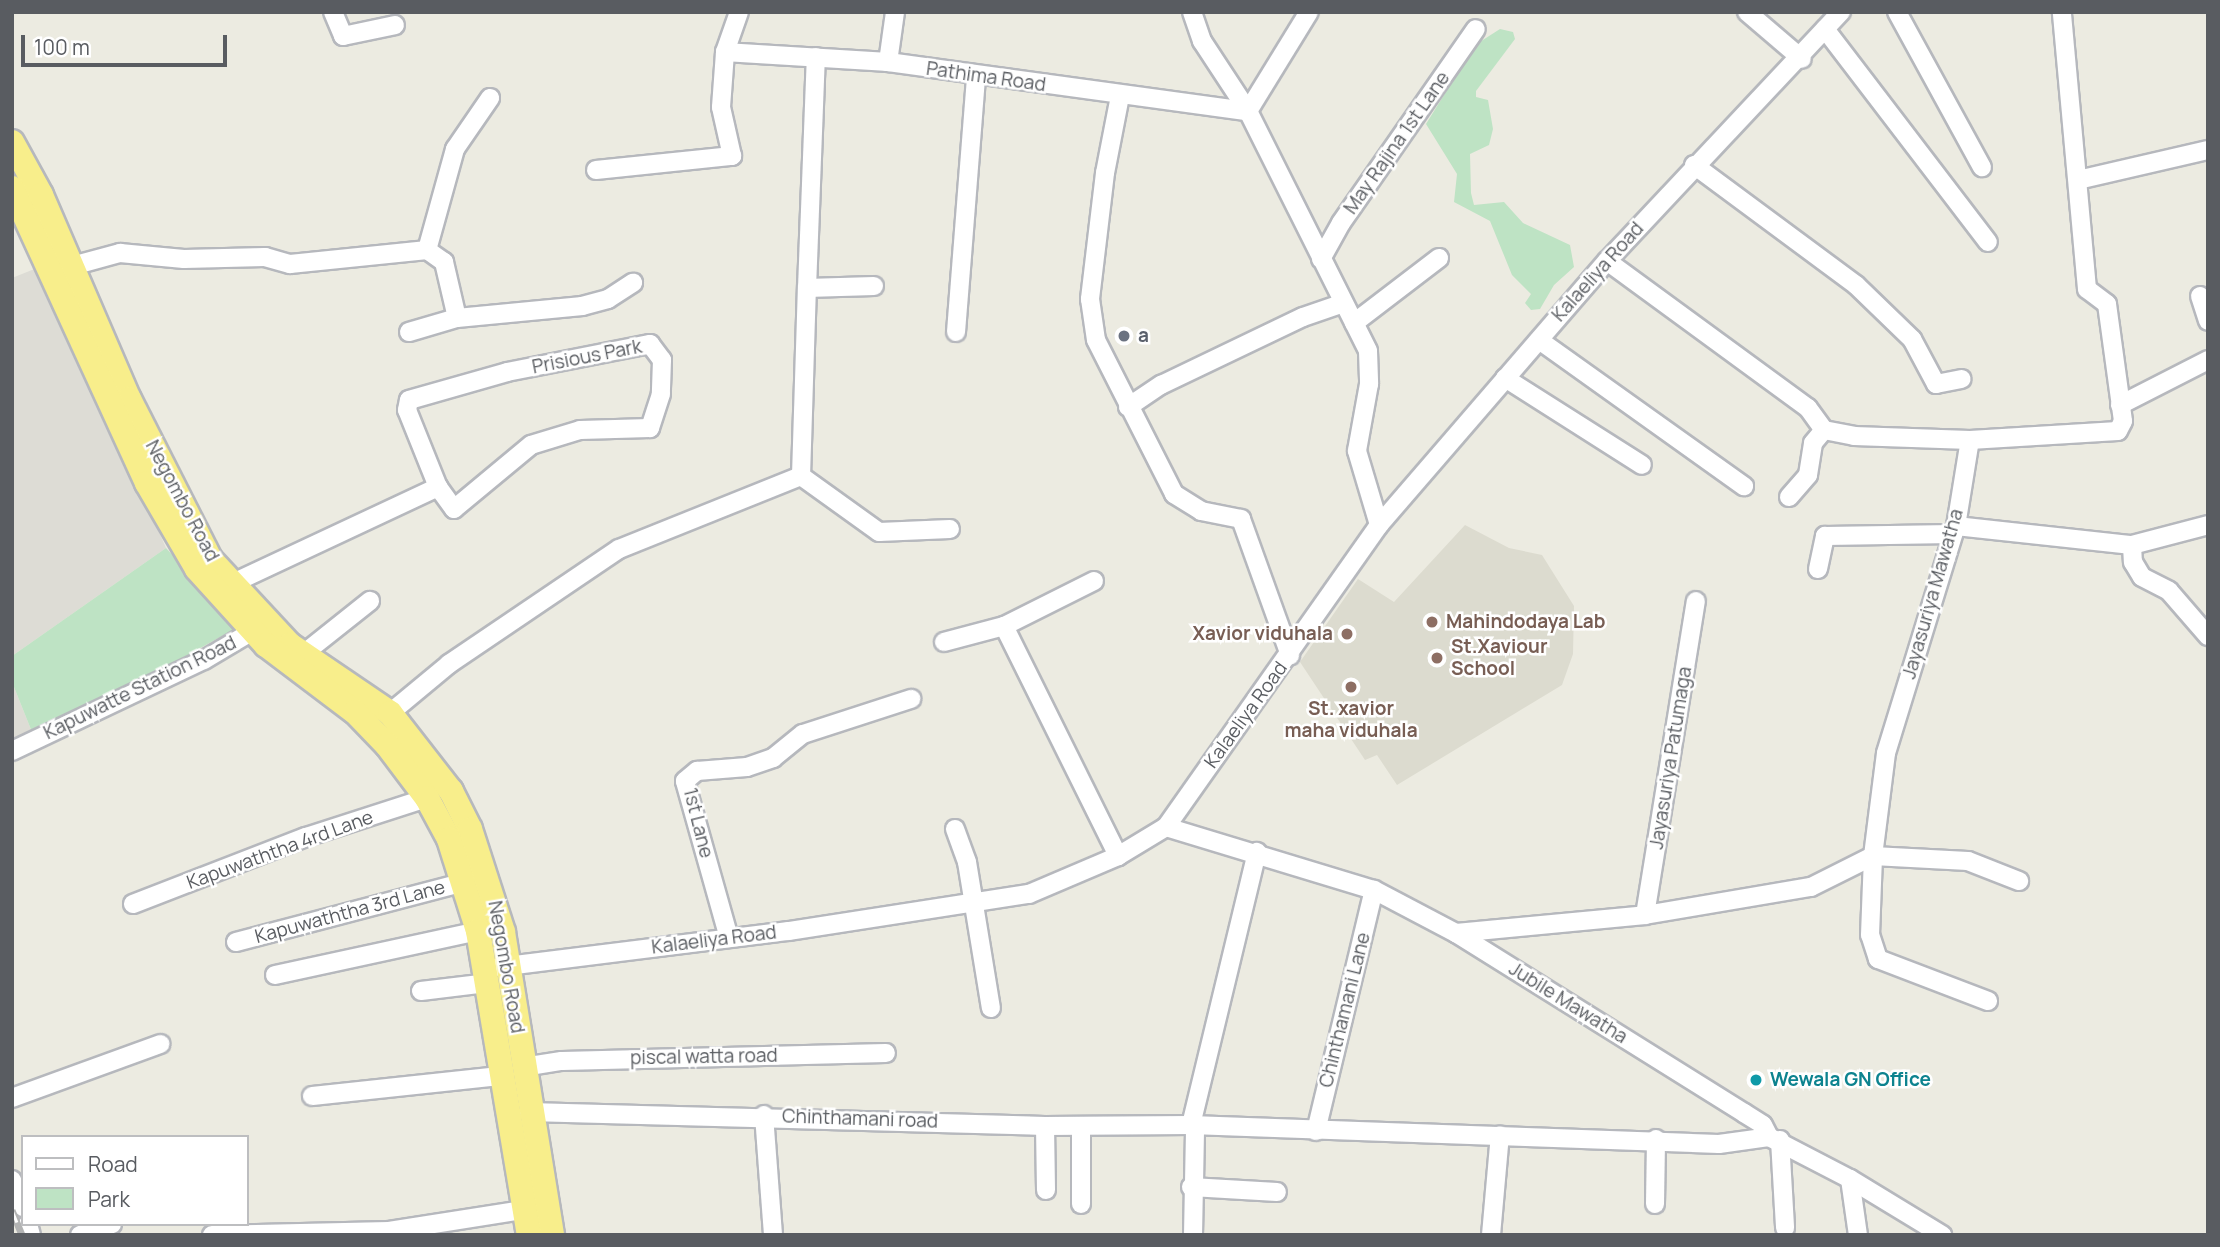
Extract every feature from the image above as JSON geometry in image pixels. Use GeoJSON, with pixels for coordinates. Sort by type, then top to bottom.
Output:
{"type":"FeatureCollection","features":[{"type":"Feature","properties":{"kind":"highway","name":"Negombo Road"},"geometry":{"type":"LineString","coordinates":[[12,142],[168,477],[210,559],[231,583],[260,627],[390,713],[451,791],[470,829],[494,894],[494,972],[511,1071],[523,1210],[529,1235]]}},
{"type":"Feature","properties":{"kind":"highway","name":"Negombo Road"},"geometry":{"type":"LineString","coordinates":[[12,188],[146,483],[197,569],[260,627],[304,677],[355,712],[387,745],[427,798],[449,839],[494,972]]}},
{"type":"Feature","properties":{"kind":"highway","name":"Negombo Road"},"geometry":{"type":"LineString","coordinates":[[511,1071],[529,1112],[552,1235]]}},
{"type":"Feature","properties":{"kind":"street"},"geometry":{"type":"LineString","coordinates":[[333,12],[343,36],[395,25]]}},
{"type":"Feature","properties":{"kind":"street"},"geometry":{"type":"LineString","coordinates":[[596,170],[732,156],[720,107],[725,52],[739,12]]}},
{"type":"Feature","properties":{"kind":"street"},"geometry":{"type":"LineString","coordinates":[[888,62],[895,12]]}},
{"type":"Feature","properties":{"kind":"street"},"geometry":{"type":"LineString","coordinates":[[1192,12],[1202,41],[1248,111],[1368,351],[1369,384],[1357,451],[1360,471],[1379,525]]}},
{"type":"Feature","properties":{"kind":"street"},"geometry":{"type":"LineString","coordinates":[[1248,111],[1309,12]]}},
{"type":"Feature","properties":{"kind":"street"},"geometry":{"type":"LineString","coordinates":[[1746,12],[1802,59]]}},
{"type":"Feature","properties":{"kind":"street","name":"Kalaeliya Road"},"geometry":{"type":"LineString","coordinates":[[421,991],[494,972],[1029,894],[1118,856],[1166,827],[1263,686],[1290,655],[1379,525],[1607,261],[1695,166],[1802,59],[1841,12]]}},
{"type":"Feature","properties":{"kind":"street"},"geometry":{"type":"LineString","coordinates":[[1896,12],[1982,167]]}},
{"type":"Feature","properties":{"kind":"street"},"geometry":{"type":"LineString","coordinates":[[1607,261],[1808,408],[1824,430],[1854,436],[1970,440],[2118,431],[2123,421],[2107,304],[2087,289],[2062,12]]}},
{"type":"Feature","properties":{"kind":"street"},"geometry":{"type":"LineString","coordinates":[[1825,29],[1988,242]]}},
{"type":"Feature","properties":{"kind":"street","name":"May Rajina 1st Lane"},"geometry":{"type":"LineString","coordinates":[[1321,259],[1341,223],[1476,30]]}},
{"type":"Feature","properties":{"kind":"street","name":"Pathima Road"},"geometry":{"type":"LineString","coordinates":[[725,52],[888,62],[976,77],[1248,111]]}},
{"type":"Feature","properties":{"kind":"street"},"geometry":{"type":"LineString","coordinates":[[800,476],[816,57]]}},
{"type":"Feature","properties":{"kind":"street"},"geometry":{"type":"LineString","coordinates":[[957,332],[976,77]]}},
{"type":"Feature","properties":{"kind":"street"},"geometry":{"type":"LineString","coordinates":[[1121,96],[1105,173],[1090,299],[1097,340],[1128,407],[1174,494],[1201,511],[1241,519],[1290,655]]}},
{"type":"Feature","properties":{"kind":"street"},"geometry":{"type":"LineString","coordinates":[[427,250],[455,149],[490,98]]}},
{"type":"Feature","properties":{"kind":"street"},"geometry":{"type":"LineString","coordinates":[[2078,180],[2208,150]]}},
{"type":"Feature","properties":{"kind":"street"},"geometry":{"type":"LineString","coordinates":[[1695,166],[1856,285],[1912,339],[1927,375],[1936,384],[1962,379]]}},
{"type":"Feature","properties":{"kind":"street"},"geometry":{"type":"LineString","coordinates":[[72,266],[120,253],[184,259],[265,257],[290,264],[427,250],[444,262],[457,318]]}},
{"type":"Feature","properties":{"kind":"street"},"geometry":{"type":"LineString","coordinates":[[1354,323],[1439,258]]}},
{"type":"Feature","properties":{"kind":"street"},"geometry":{"type":"LineString","coordinates":[[409,332],[457,318],[582,306],[608,299],[633,283]]}},
{"type":"Feature","properties":{"kind":"street"},"geometry":{"type":"LineString","coordinates":[[807,288],[874,286]]}},
{"type":"Feature","properties":{"kind":"street"},"geometry":{"type":"LineString","coordinates":[[2200,296],[2208,321]]}},
{"type":"Feature","properties":{"kind":"street"},"geometry":{"type":"LineString","coordinates":[[1128,407],[1172,379],[1303,317],[1344,303]]}},
{"type":"Feature","properties":{"kind":"street"},"geometry":{"type":"LineString","coordinates":[[1539,340],[1744,486]]}},
{"type":"Feature","properties":{"kind":"street","name":"Prisious Park"},"geometry":{"type":"LineString","coordinates":[[650,344],[662,360],[661,394],[650,428],[580,430],[531,445],[454,509],[438,487],[407,410],[409,400],[507,372],[650,344]]}},
{"type":"Feature","properties":{"kind":"street"},"geometry":{"type":"LineString","coordinates":[[2120,405],[2208,360]]}},
{"type":"Feature","properties":{"kind":"street"},"geometry":{"type":"LineString","coordinates":[[1505,378],[1642,465]]}},
{"type":"Feature","properties":{"kind":"street"},"geometry":{"type":"LineString","coordinates":[[1789,497],[1808,475],[1813,443],[1824,430]]}},
{"type":"Feature","properties":{"kind":"street","name":"Jayasuriya Mawatha"},"geometry":{"type":"LineString","coordinates":[[1970,440],[1955,530],[1885,752],[1873,856],[1870,935],[1878,959],[1988,1001]]}},
{"type":"Feature","properties":{"kind":"street"},"geometry":{"type":"LineString","coordinates":[[800,476],[878,532],[950,529]]}},
{"type":"Feature","properties":{"kind":"street"},"geometry":{"type":"LineString","coordinates":[[390,713],[449,664],[619,549],[800,476]]}},
{"type":"Feature","properties":{"kind":"street"},"geometry":{"type":"LineString","coordinates":[[231,583],[438,487]]}},
{"type":"Feature","properties":{"kind":"street"},"geometry":{"type":"LineString","coordinates":[[1818,569],[1825,537],[1955,530],[2132,545],[2208,525]]}},
{"type":"Feature","properties":{"kind":"street"},"geometry":{"type":"LineString","coordinates":[[2132,545],[2133,562],[2142,577],[2169,591],[2208,636]]}},
{"type":"Feature","properties":{"kind":"street"},"geometry":{"type":"LineString","coordinates":[[944,642],[1004,626],[1094,581]]}},
{"type":"Feature","properties":{"kind":"street"},"geometry":{"type":"LineString","coordinates":[[302,655],[370,601]]}},
{"type":"Feature","properties":{"kind":"street","name":"Jayasuriya Patumaga"},"geometry":{"type":"LineString","coordinates":[[1646,915],[1696,601]]}},
{"type":"Feature","properties":{"kind":"street"},"geometry":{"type":"LineString","coordinates":[[1004,626],[1118,856]]}},
{"type":"Feature","properties":{"kind":"street","name":"Kapuwatte Station Road"},"geometry":{"type":"LineString","coordinates":[[12,751],[204,660],[260,627]]}},
{"type":"Feature","properties":{"kind":"street","name":"1st Lane"},"geometry":{"type":"LineString","coordinates":[[729,938],[685,780],[697,771],[747,767],[773,758],[803,734],[911,699]]}},
{"type":"Feature","properties":{"kind":"street","name":"Kapuwaththa 4rd Lane"},"geometry":{"type":"LineString","coordinates":[[133,904],[306,837],[427,798]]}},
{"type":"Feature","properties":{"kind":"street","name":"Jubile Mawatha"},"geometry":{"type":"LineString","coordinates":[[1166,827],[1257,852],[1374,890],[1456,933],[1753,1119],[1775,1139],[1850,1179],[1942,1235]]}},
{"type":"Feature","properties":{"kind":"street"},"geometry":{"type":"LineString","coordinates":[[955,829],[967,862],[991,1008]]}},
{"type":"Feature","properties":{"kind":"street"},"geometry":{"type":"LineString","coordinates":[[1193,1235],[1193,1126],[1257,852]]}},
{"type":"Feature","properties":{"kind":"street"},"geometry":{"type":"LineString","coordinates":[[1456,933],[1646,915],[1811,887],[1873,856],[1968,861],[2019,881]]}},
{"type":"Feature","properties":{"kind":"street","name":"Kapuwaththa 3rd Lane"},"geometry":{"type":"LineString","coordinates":[[236,942],[464,882]]}},
{"type":"Feature","properties":{"kind":"street","name":"Chinthamani Lane"},"geometry":{"type":"LineString","coordinates":[[1316,1131],[1374,890]]}},
{"type":"Feature","properties":{"kind":"street"},"geometry":{"type":"LineString","coordinates":[[275,975],[478,931]]}},
{"type":"Feature","properties":{"kind":"street"},"geometry":{"type":"LineString","coordinates":[[12,1098],[160,1044]]}},
{"type":"Feature","properties":{"kind":"street","name":"piscal watta road"},"geometry":{"type":"LineString","coordinates":[[312,1096],[511,1071],[562,1061],[886,1052]]}},
{"type":"Feature","properties":{"kind":"street","name":"Chinthamani road"},"geometry":{"type":"LineString","coordinates":[[529,1112],[764,1115],[1045,1126],[1193,1126],[1656,1139],[1719,1144],[1775,1139]]}},
{"type":"Feature","properties":{"kind":"street"},"geometry":{"type":"LineString","coordinates":[[764,1115],[773,1235]]}},
{"type":"Feature","properties":{"kind":"street"},"geometry":{"type":"LineString","coordinates":[[1045,1126],[1045,1190]]}},
{"type":"Feature","properties":{"kind":"street"},"geometry":{"type":"LineString","coordinates":[[1081,1126],[1081,1204]]}},
{"type":"Feature","properties":{"kind":"street"},"geometry":{"type":"LineString","coordinates":[[1491,1235],[1500,1135]]}},
{"type":"Feature","properties":{"kind":"street"},"geometry":{"type":"LineString","coordinates":[[1655,1204],[1656,1139]]}},
{"type":"Feature","properties":{"kind":"street"},"geometry":{"type":"LineString","coordinates":[[1775,1139],[1785,1228]]}},
{"type":"Feature","properties":{"kind":"street"},"geometry":{"type":"LineString","coordinates":[[1850,1179],[1858,1235]]}},
{"type":"Feature","properties":{"kind":"street"},"geometry":{"type":"LineString","coordinates":[[12,1180],[21,1202]]}},
{"type":"Feature","properties":{"kind":"street"},"geometry":{"type":"LineString","coordinates":[[1191,1187],[1277,1192]]}},
{"type":"Feature","properties":{"kind":"street"},"geometry":{"type":"LineString","coordinates":[[212,1235],[389,1231],[523,1210]]}},
{"type":"Feature","properties":{"kind":"street"},"geometry":{"type":"LineString","coordinates":[[80,1235],[106,1226]]}},
{"type":"Feature","properties":{"kind":"shaded area"},"geometry":{"type":"Polygon","coordinates":[[[42,266],[166,548],[12,656],[12,278],[42,266]]]}},
{"type":"Feature","properties":{"kind":"shaded area","name":"St.Xaviour School"},"geometry":{"type":"Polygon","coordinates":[[[1465,525],[1509,548],[1542,555],[1574,606],[1573,654],[1562,685],[1397,785],[1377,755],[1365,760],[1300,662],[1358,579],[1394,602],[1465,525]]]}},
{"type":"Feature","properties":{"kind":"shaded area"},"geometry":{"type":"Polygon","coordinates":[[[12,682],[32,732],[12,741],[12,682]]]}},
{"type":"Feature","properties":{"kind":"green space"},"geometry":{"type":"Polygon","coordinates":[[[1500,29],[1513,32],[1515,39],[1476,91],[1476,97],[1488,100],[1493,129],[1489,145],[1470,154],[1471,193],[1474,205],[1504,202],[1523,223],[1570,245],[1574,267],[1554,285],[1540,309],[1531,310],[1525,303],[1531,294],[1512,275],[1490,221],[1454,202],[1457,174],[1426,124],[1475,45],[1500,29]]]}},
{"type":"Feature","properties":{"kind":"green space"},"geometry":{"type":"Polygon","coordinates":[[[166,548],[238,627],[111,698],[32,732],[12,682],[12,656],[166,548]]]}},
{"type":"Feature","properties":{"kind":"railway"},"geometry":{"type":"LineString","coordinates":[[12,1210],[22,1235]]}},
{"type":"Feature","properties":{"kind":"place","name":"a"},"geometry":{"type":"Point","coordinates":[1124,336]}},
{"type":"Feature","properties":{"kind":"place","name":"Mahindodaya Lab"},"geometry":{"type":"Point","coordinates":[1432,622]}},
{"type":"Feature","properties":{"kind":"place","name":"Xavior viduhala"},"geometry":{"type":"Point","coordinates":[1347,634]}},
{"type":"Feature","properties":{"kind":"place","name":"St.Xaviour School"},"geometry":{"type":"Point","coordinates":[1437,658]}},
{"type":"Feature","properties":{"kind":"place","name":"St. xavior maha viduhala"},"geometry":{"type":"Point","coordinates":[1351,687]}},
{"type":"Feature","properties":{"kind":"place","name":"Wewala GN Office"},"geometry":{"type":"Point","coordinates":[1756,1080]}}]}
